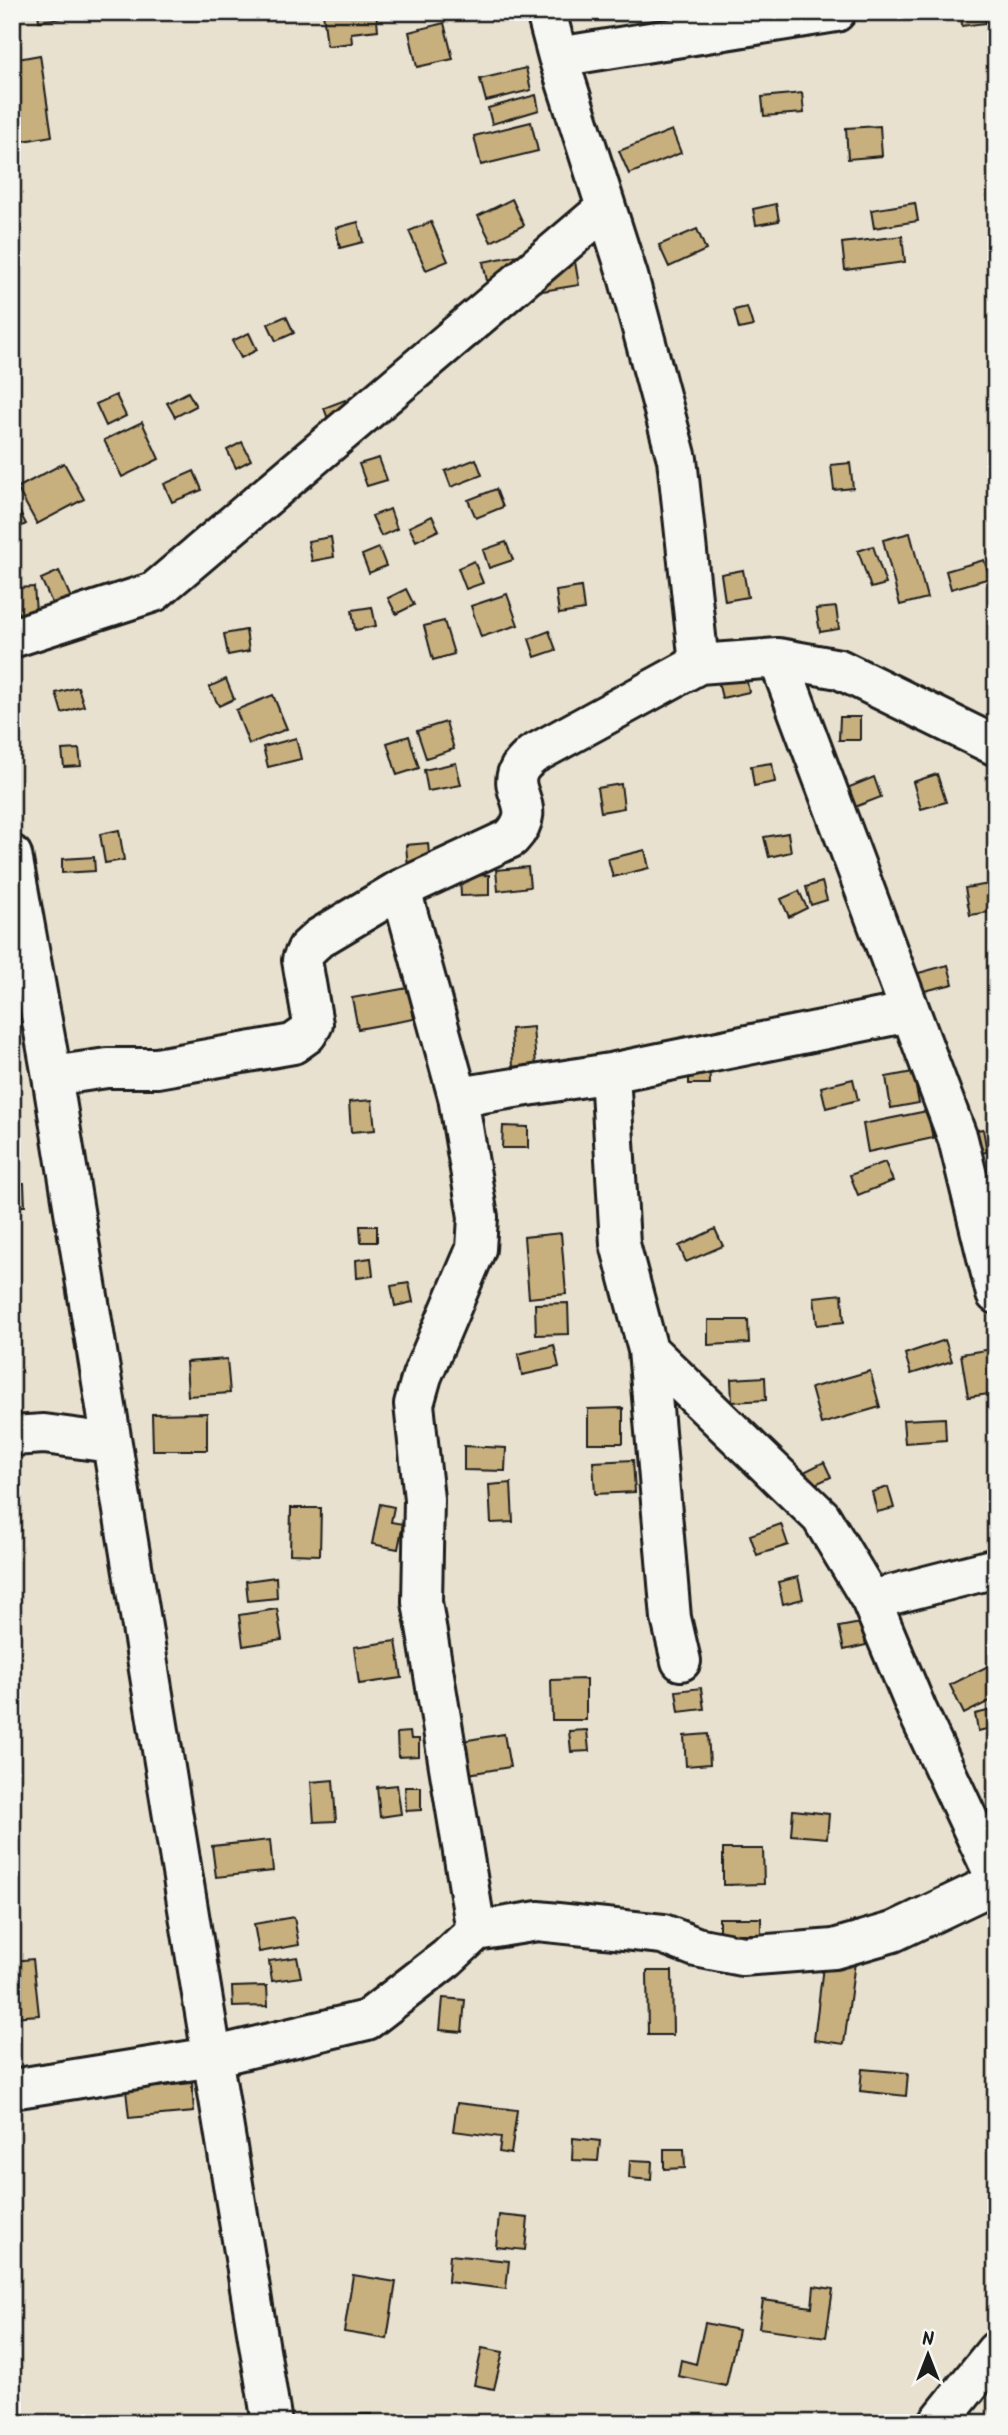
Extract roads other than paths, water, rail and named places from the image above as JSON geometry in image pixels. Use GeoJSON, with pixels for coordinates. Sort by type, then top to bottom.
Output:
{"type":"FeatureCollection","features":[{"type":"Feature","properties":{"kind":"street"},"geometry":{"type":"LineString","coordinates":[[546,12],[628,276],[677,459],[699,664]]}},
{"type":"Feature","properties":{"kind":"street"},"geometry":{"type":"LineString","coordinates":[[558,57],[836,12]]}},
{"type":"Feature","properties":{"kind":"street"},"geometry":{"type":"LineString","coordinates":[[12,638],[154,593],[606,208]]}},
{"type":"Feature","properties":{"kind":"street"},"geometry":{"type":"LineString","coordinates":[[778,658],[958,1139],[996,1294]]}},
{"type":"Feature","properties":{"kind":"street"},"geometry":{"type":"LineString","coordinates":[[52,1076],[107,1068],[157,1068],[293,1044],[307,1034],[313,1024],[302,960],[307,949],[319,938],[401,889],[511,838],[521,827],[525,816],[516,780],[519,768],[532,755],[699,664],[778,658],[839,669],[996,746]]}},
{"type":"Feature","properties":{"kind":"street"},"geometry":{"type":"LineString","coordinates":[[12,855],[52,1076],[272,2423]]}},
{"type":"Feature","properties":{"kind":"street"},"geometry":{"type":"LineString","coordinates":[[401,889],[457,1097],[478,1217],[476,1249],[422,1376],[414,1404],[424,1499],[422,1602],[476,1931]]}},
{"type":"Feature","properties":{"kind":"street"},"geometry":{"type":"LineString","coordinates":[[457,1097],[610,1073],[909,1012]]}},
{"type":"Feature","properties":{"kind":"street"},"geometry":{"type":"LineString","coordinates":[[610,1073],[620,1244],[648,1350],[671,1618],[681,1661]]}},
{"type":"Feature","properties":{"kind":"street"},"geometry":{"type":"LineString","coordinates":[[12,2089],[212,2057],[368,2020],[447,1958],[476,1931],[538,1921],[663,1934],[696,1947],[742,1955],[834,1949],[893,1933],[996,1881],[917,1710],[871,1600],[821,1517],[648,1350]]}},
{"type":"Feature","properties":{"kind":"street"},"geometry":{"type":"LineString","coordinates":[[12,1436],[44,1434],[111,1443]]}},
{"type":"Feature","properties":{"kind":"street"},"geometry":{"type":"LineString","coordinates":[[871,1600],[996,1568]]}},
{"type":"Feature","properties":{"kind":"street"},"geometry":{"type":"LineString","coordinates":[[938,2423],[996,2351]]}}]}
